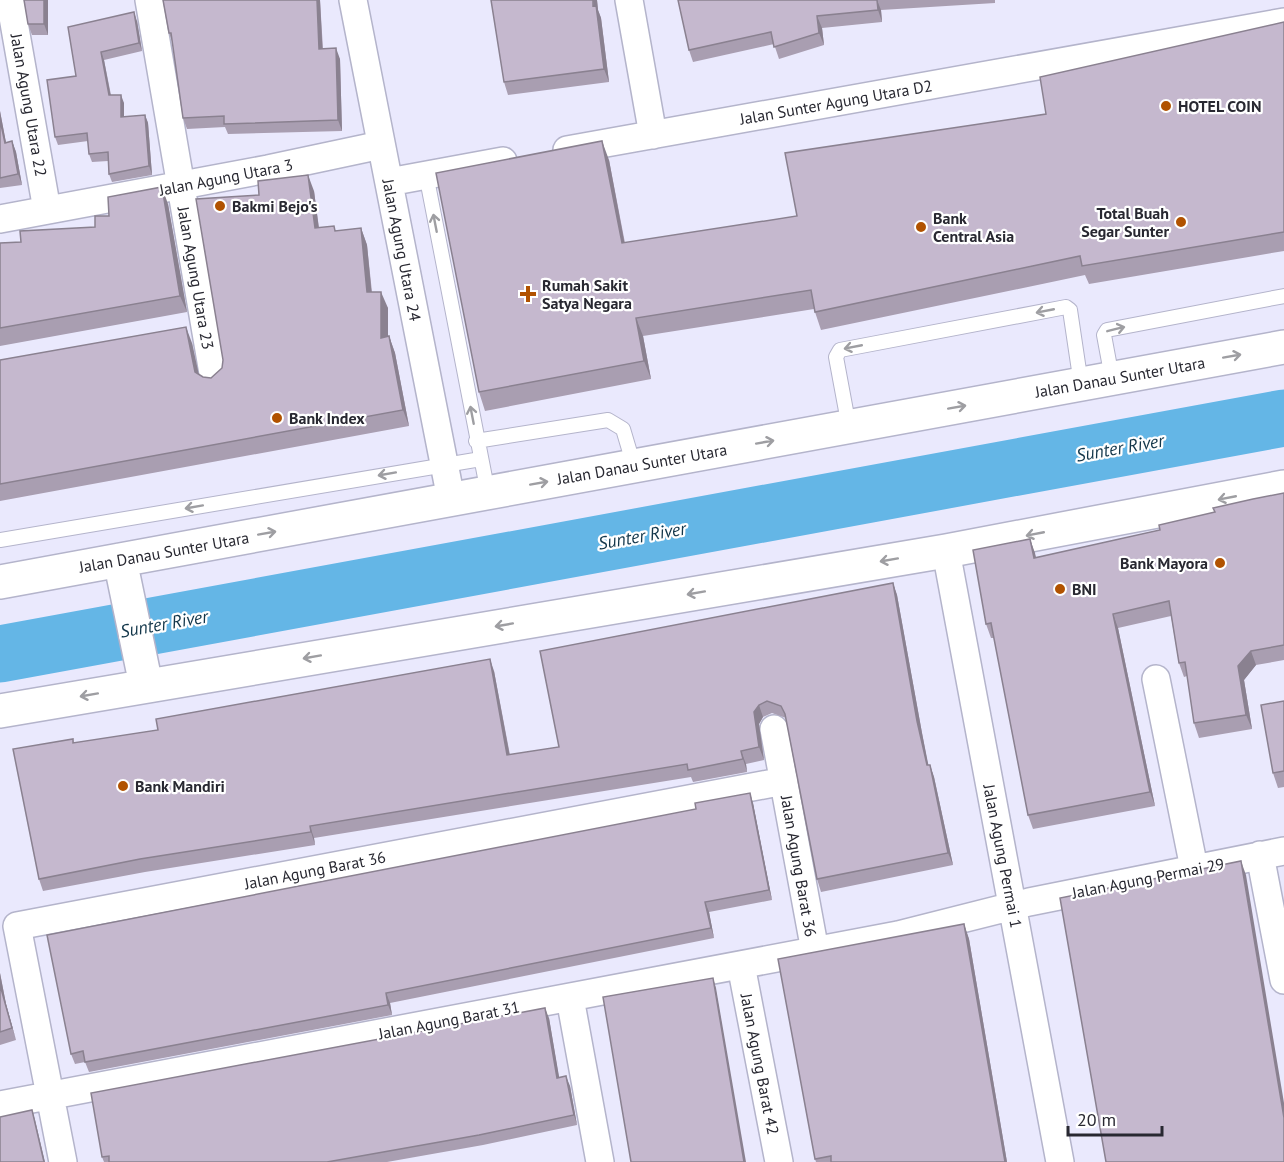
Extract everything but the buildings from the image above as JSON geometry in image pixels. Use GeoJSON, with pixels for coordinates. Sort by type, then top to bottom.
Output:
{"type":"FeatureCollection","features":[{"type":"Feature","properties":{"kind":"main road","name":"Jalan Danau Sunter Utara"},"geometry":{"type":"LineString","coordinates":[[0,582],[123,573],[451,499],[1284,347]]}},
{"type":"Feature","properties":{"kind":"main road"},"geometry":{"type":"LineString","coordinates":[[0,711],[144,675],[946,551],[1284,487]]}},
{"type":"Feature","properties":{"kind":"main road"},"geometry":{"type":"LineString","coordinates":[[123,573],[144,675]]}},
{"type":"Feature","properties":{"kind":"street","name":"Jalan Agung Utara 22"},"geometry":{"type":"LineString","coordinates":[[10,0],[8,29],[47,210]]}},
{"type":"Feature","properties":{"kind":"street","name":"Jalan Agung Utara 23"},"geometry":{"type":"LineString","coordinates":[[149,0],[180,186],[193,327],[214,379]]}},
{"type":"Feature","properties":{"kind":"street","name":"Jalan Agung Utara 24"},"geometry":{"type":"LineString","coordinates":[[353,0],[451,499]]}},
{"type":"Feature","properties":{"kind":"street"},"geometry":{"type":"LineString","coordinates":[[629,0],[653,135]]}},
{"type":"Feature","properties":{"kind":"street","name":"Jalan Sunter Agung Utara D2"},"geometry":{"type":"LineString","coordinates":[[389,182],[1284,22]]}},
{"type":"Feature","properties":{"kind":"street","name":"Jalan Agung Utara 3"},"geometry":{"type":"LineString","coordinates":[[0,219],[180,186],[381,145]]}},
{"type":"Feature","properties":{"kind":"street","name":"Jalan Agung Permai 1"},"geometry":{"type":"LineString","coordinates":[[946,551],[1060,1162]]}},
{"type":"Feature","properties":{"kind":"street"},"geometry":{"type":"LineString","coordinates":[[1156,678],[1194,868]]}},
{"type":"Feature","properties":{"kind":"street","name":"Jalan Agung Barat 36"},"geometry":{"type":"LineString","coordinates":[[774,729],[815,951]]}},
{"type":"Feature","properties":{"kind":"street","name":"Jalan Agung Barat 36"},"geometry":{"type":"LineString","coordinates":[[52,1096],[17,926],[784,781]]}},
{"type":"Feature","properties":{"kind":"street"},"geometry":{"type":"LineString","coordinates":[[1272,853],[1284,980]]}},
{"type":"Feature","properties":{"kind":"street","name":"Jalan Agung Permai 29"},"geometry":{"type":"LineString","coordinates":[[898,935],[1012,906],[1272,853]]}},
{"type":"Feature","properties":{"kind":"street","name":"Jalan Agung Barat 31"},"geometry":{"type":"LineString","coordinates":[[0,1105],[898,935]]}},
{"type":"Feature","properties":{"kind":"street","name":"Jalan Agung Barat 42"},"geometry":{"type":"LineString","coordinates":[[741,965],[779,1162]]}},
{"type":"Feature","properties":{"kind":"street"},"geometry":{"type":"LineString","coordinates":[[570,998],[600,1162]]}},
{"type":"Feature","properties":{"kind":"street"},"geometry":{"type":"LineString","coordinates":[[52,1096],[63,1162]]}},
{"type":"Feature","properties":{"kind":"lane"},"geometry":{"type":"LineString","coordinates":[[426,174],[476,441],[489,493]]}},
{"type":"Feature","properties":{"kind":"lane"},"geometry":{"type":"LineString","coordinates":[[1097,381],[1104,335],[1107,330],[1284,296]]}},
{"type":"Feature","properties":{"kind":"lane"},"geometry":{"type":"LineString","coordinates":[[849,427],[836,357],[840,350],[1066,307],[1070,310],[1097,381]]}},
{"type":"Feature","properties":{"kind":"lane"},"geometry":{"type":"LineString","coordinates":[[476,441],[608,420],[623,429],[634,466]]}},
{"type":"Feature","properties":{"kind":"lane"},"geometry":{"type":"LineString","coordinates":[[0,540],[481,459]]}},
{"type":"Feature","properties":{"kind":"waterway","name":"Sunter River"},"geometry":{"type":"LineString","coordinates":[[0,654],[1284,418]]}},
{"type":"Feature","properties":{"kind":"place","name":"HOTEL COIN"},"geometry":{"type":"Point","coordinates":[1166,106]}},
{"type":"Feature","properties":{"kind":"place","name":"Bakmi Bejo's"},"geometry":{"type":"Point","coordinates":[220,206]}},
{"type":"Feature","properties":{"kind":"place","name":"Total Buah Segar Sunter"},"geometry":{"type":"Point","coordinates":[1181,222]}},
{"type":"Feature","properties":{"kind":"place","name":"Bank Central Asia"},"geometry":{"type":"Point","coordinates":[921,227]}},
{"type":"Feature","properties":{"kind":"place","name":"Rumah Sakit Satya Negara"},"geometry":{"type":"Point","coordinates":[528,294]}},
{"type":"Feature","properties":{"kind":"place","name":"Bank Index"},"geometry":{"type":"Point","coordinates":[277,418]}},
{"type":"Feature","properties":{"kind":"place","name":"Bank Mayora"},"geometry":{"type":"Point","coordinates":[1220,563]}},
{"type":"Feature","properties":{"kind":"place","name":"BNI"},"geometry":{"type":"Point","coordinates":[1060,589]}},
{"type":"Feature","properties":{"kind":"place","name":"Bank Mandiri"},"geometry":{"type":"Point","coordinates":[123,786]}}]}
